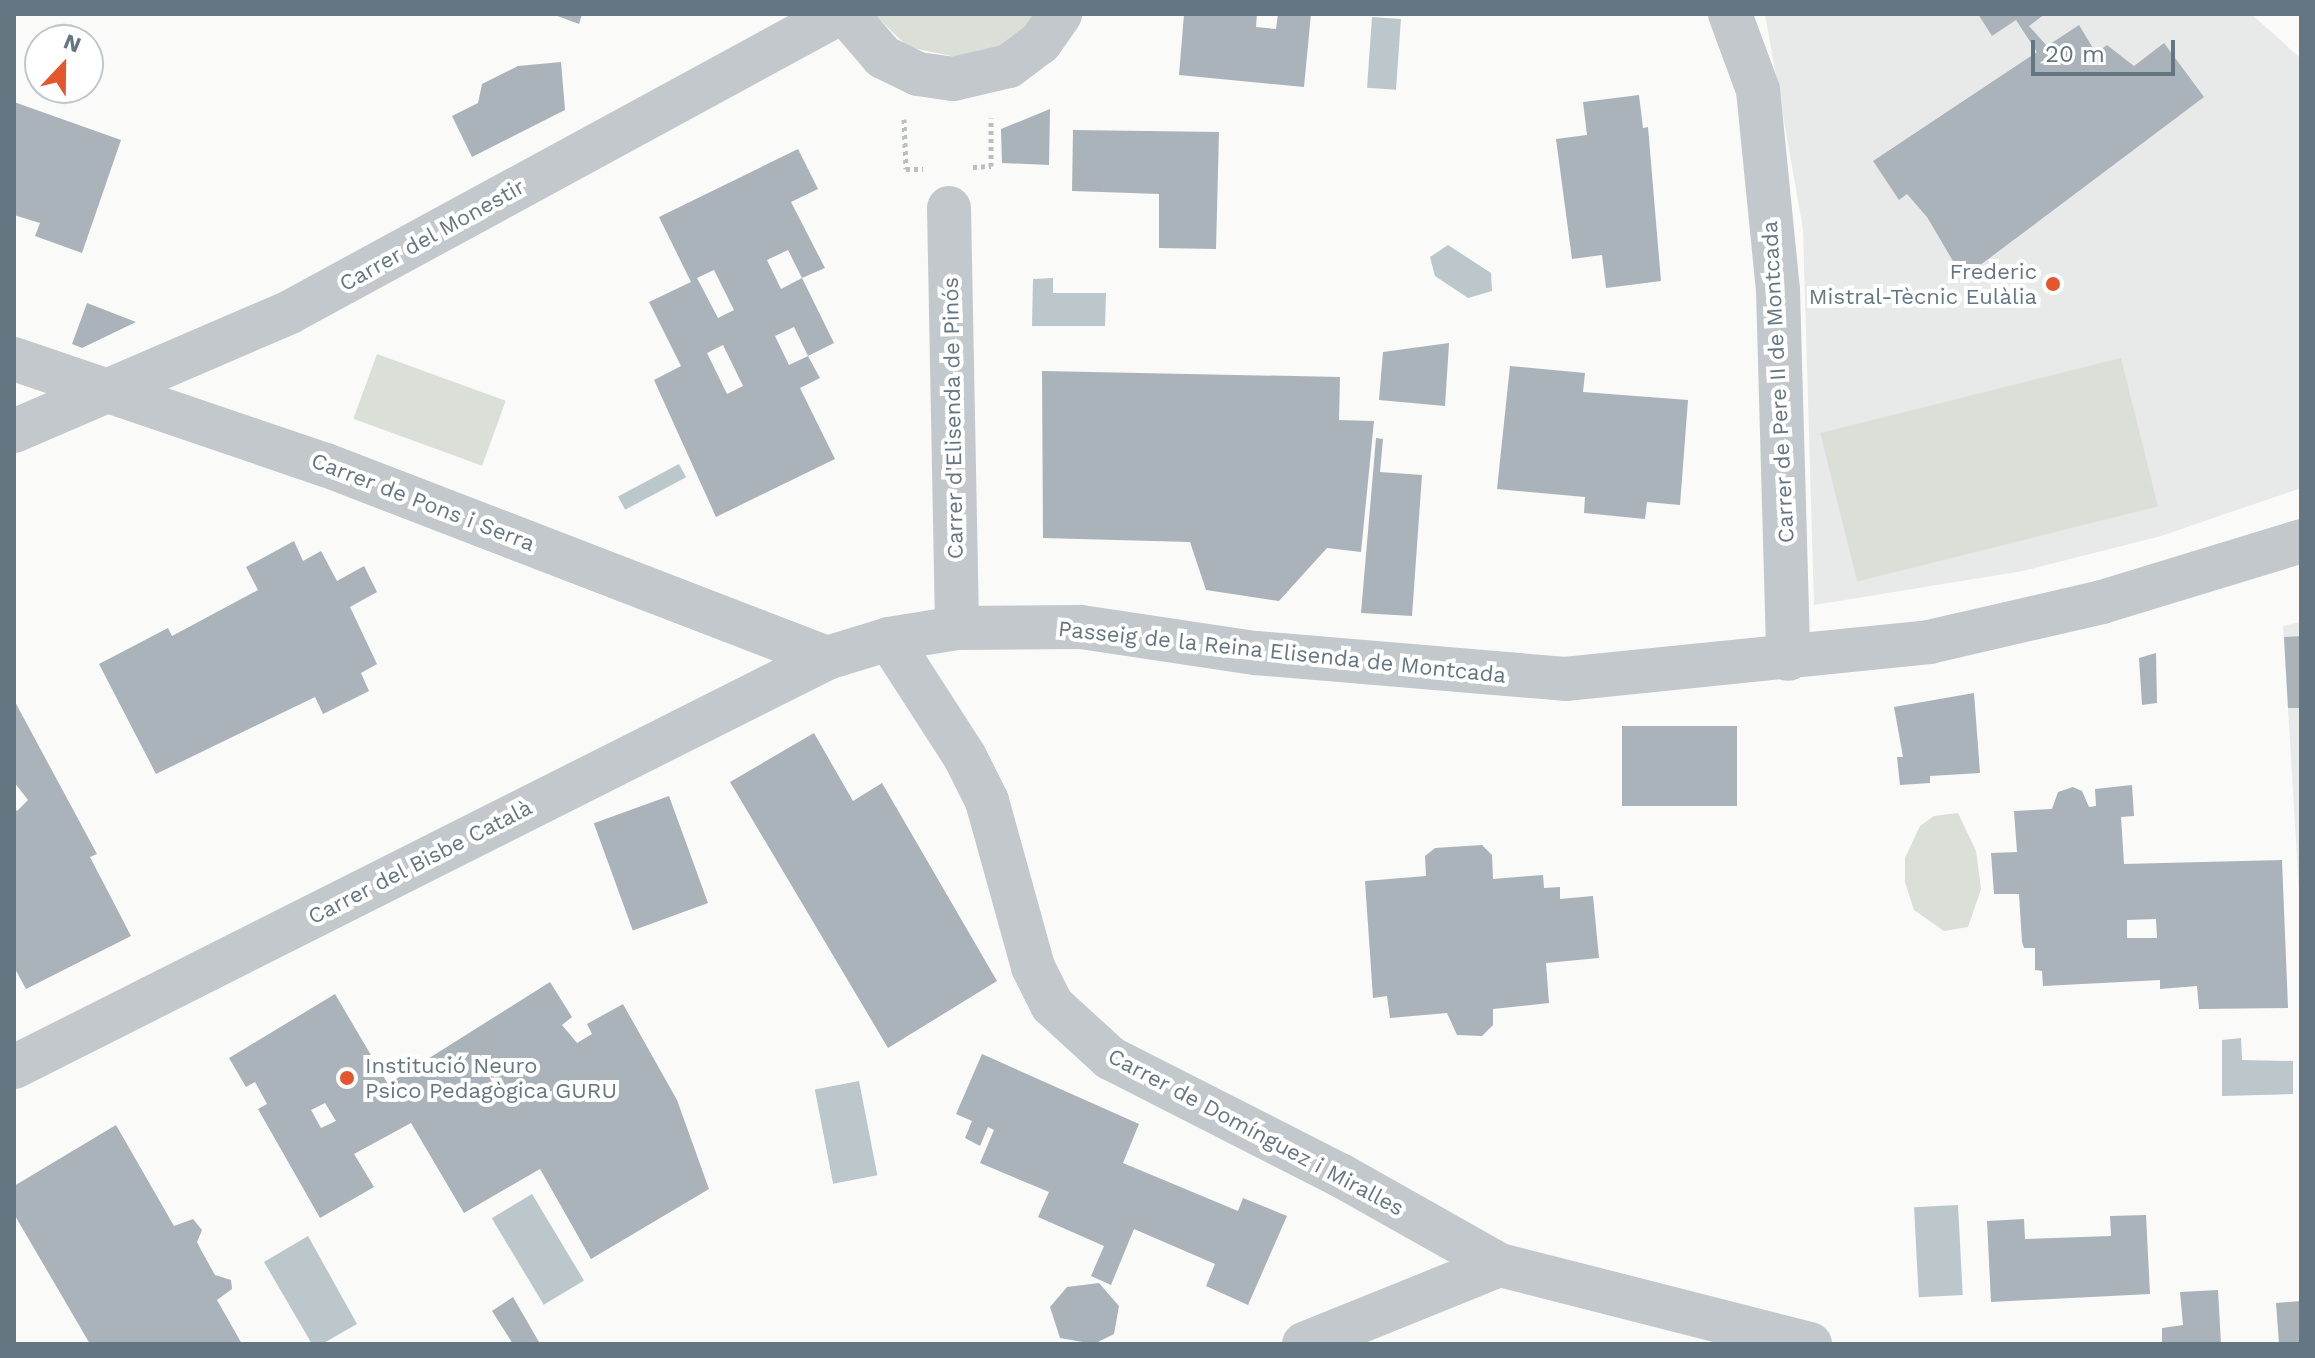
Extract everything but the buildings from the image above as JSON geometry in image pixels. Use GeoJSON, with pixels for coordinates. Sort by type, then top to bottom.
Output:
{"type":"FeatureCollection","features":[{"type":"Feature","properties":{"kind":"street","name":"Carrer del Monestir"},"geometry":{"type":"LineString","coordinates":[[14,431],[290,312],[838,14]]}},
{"type":"Feature","properties":{"kind":"street"},"geometry":{"type":"LineString","coordinates":[[846,14],[883,57],[918,74],[953,79],[1009,66],[1040,43],[1060,14]]}},
{"type":"Feature","properties":{"kind":"street","name":"Carrer de Pere II de Montcada"},"geometry":{"type":"LineString","coordinates":[[1730,14],[1758,90],[1778,290],[1788,659]]}},
{"type":"Feature","properties":{"kind":"street","name":"Carrer d'Elisenda de Pinós"},"geometry":{"type":"LineString","coordinates":[[941,188],[957,628]]}},
{"type":"Feature","properties":{"kind":"street","name":"Carrer de Pons i Serra"},"geometry":{"type":"LineString","coordinates":[[14,359],[326,465],[827,658]]}},
{"type":"Feature","properties":{"kind":"street","name":"Passeig de la Reina Elisenda de Montcada"},"geometry":{"type":"LineString","coordinates":[[827,658],[889,639],[957,628],[1081,627],[1256,653],[1565,679],[1788,659],[1929,642],[2102,602],[2301,541]]}},
{"type":"Feature","properties":{"kind":"street","name":"Carrer de Domínguez i Miralles"},"geometry":{"type":"LineString","coordinates":[[889,639],[965,757],[987,801],[1033,967],[1062,1015],[1110,1058],[1340,1175],[1500,1265],[1810,1344]]}},
{"type":"Feature","properties":{"kind":"street","name":"Carrer del Bisbe Català"},"geometry":{"type":"LineString","coordinates":[[14,1067],[827,658]]}},
{"type":"Feature","properties":{"kind":"street"},"geometry":{"type":"LineString","coordinates":[[1304,1344],[1500,1265]]}},
{"type":"Feature","properties":{"kind":"path"},"geometry":{"type":"LineString","coordinates":[[962,168],[991,166],[991,114]]}},
{"type":"Feature","properties":{"kind":"path"},"geometry":{"type":"LineString","coordinates":[[904,119],[906,169],[941,188]]}},
{"type":"Feature","properties":{"kind":"shaded area"},"geometry":{"type":"Polygon","coordinates":[[[874,14],[1037,14],[1019,35],[993,51],[961,58],[908,47],[874,14]]]}},
{"type":"Feature","properties":{"kind":"shaded area","name":"Frederic Mistral-Tècnic Eulàlia"},"geometry":{"type":"Polygon","coordinates":[[[1765,14],[2251,14],[2276,36],[2301,59],[2301,488],[2161,536],[2023,571],[1814,605],[1803,229],[1765,14]]]}},
{"type":"Feature","properties":{"kind":"shaded area"},"geometry":{"type":"Polygon","coordinates":[[[1372,17],[1401,19],[1396,90],[1367,88],[1372,17]]]}},
{"type":"Feature","properties":{"kind":"shaded area"},"geometry":{"type":"Polygon","coordinates":[[[1448,245],[1491,273],[1492,291],[1468,298],[1435,276],[1430,257],[1448,245]]]}},
{"type":"Feature","properties":{"kind":"shaded area"},"geometry":{"type":"Polygon","coordinates":[[[1053,278],[1053,293],[1106,293],[1105,326],[1032,326],[1033,279],[1053,278]]]}},
{"type":"Feature","properties":{"kind":"shaded area"},"geometry":{"type":"Polygon","coordinates":[[[377,354],[506,401],[482,466],[353,419],[377,354]]]}},
{"type":"Feature","properties":{"kind":"shaded area"},"geometry":{"type":"Polygon","coordinates":[[[2121,358],[2158,506],[1857,581],[1820,433],[2121,358]]]}},
{"type":"Feature","properties":{"kind":"shaded area"},"geometry":{"type":"Polygon","coordinates":[[[679,464],[686,477],[625,510],[618,496],[679,464]]]}},
{"type":"Feature","properties":{"kind":"shaded area"},"geometry":{"type":"Polygon","coordinates":[[[2301,622],[2301,924],[2283,626],[2301,622]]]}},
{"type":"Feature","properties":{"kind":"shaded area"},"geometry":{"type":"Polygon","coordinates":[[[1958,813],[1976,851],[1981,889],[1968,927],[1944,931],[1914,910],[1905,882],[1905,858],[1920,826],[1934,816],[1958,813]]]}},
{"type":"Feature","properties":{"kind":"shaded area"},"geometry":{"type":"Polygon","coordinates":[[[2241,1038],[2242,1060],[2293,1061],[2293,1094],[2222,1096],[2222,1040],[2241,1038]]]}},
{"type":"Feature","properties":{"kind":"shaded area"},"geometry":{"type":"Polygon","coordinates":[[[859,1081],[877,1175],[833,1184],[815,1090],[859,1081]]]}},
{"type":"Feature","properties":{"kind":"shaded area"},"geometry":{"type":"Polygon","coordinates":[[[532,1194],[584,1281],[544,1305],[492,1218],[532,1194]]]}},
{"type":"Feature","properties":{"kind":"shaded area"},"geometry":{"type":"Polygon","coordinates":[[[1958,1205],[1963,1295],[1919,1297],[1914,1207],[1958,1205]]]}},
{"type":"Feature","properties":{"kind":"shaded area"},"geometry":{"type":"Polygon","coordinates":[[[308,1236],[357,1324],[322,1344],[312,1344],[264,1262],[308,1236]]]}},
{"type":"Feature","properties":{"kind":"place","name":"Frederic Mistral-Tècnic Eulàlia"},"geometry":{"type":"Point","coordinates":[2053,284]}},
{"type":"Feature","properties":{"kind":"place","name":"Institució Neuro Psico Pedagògica GURU"},"geometry":{"type":"Point","coordinates":[347,1078]}}]}
